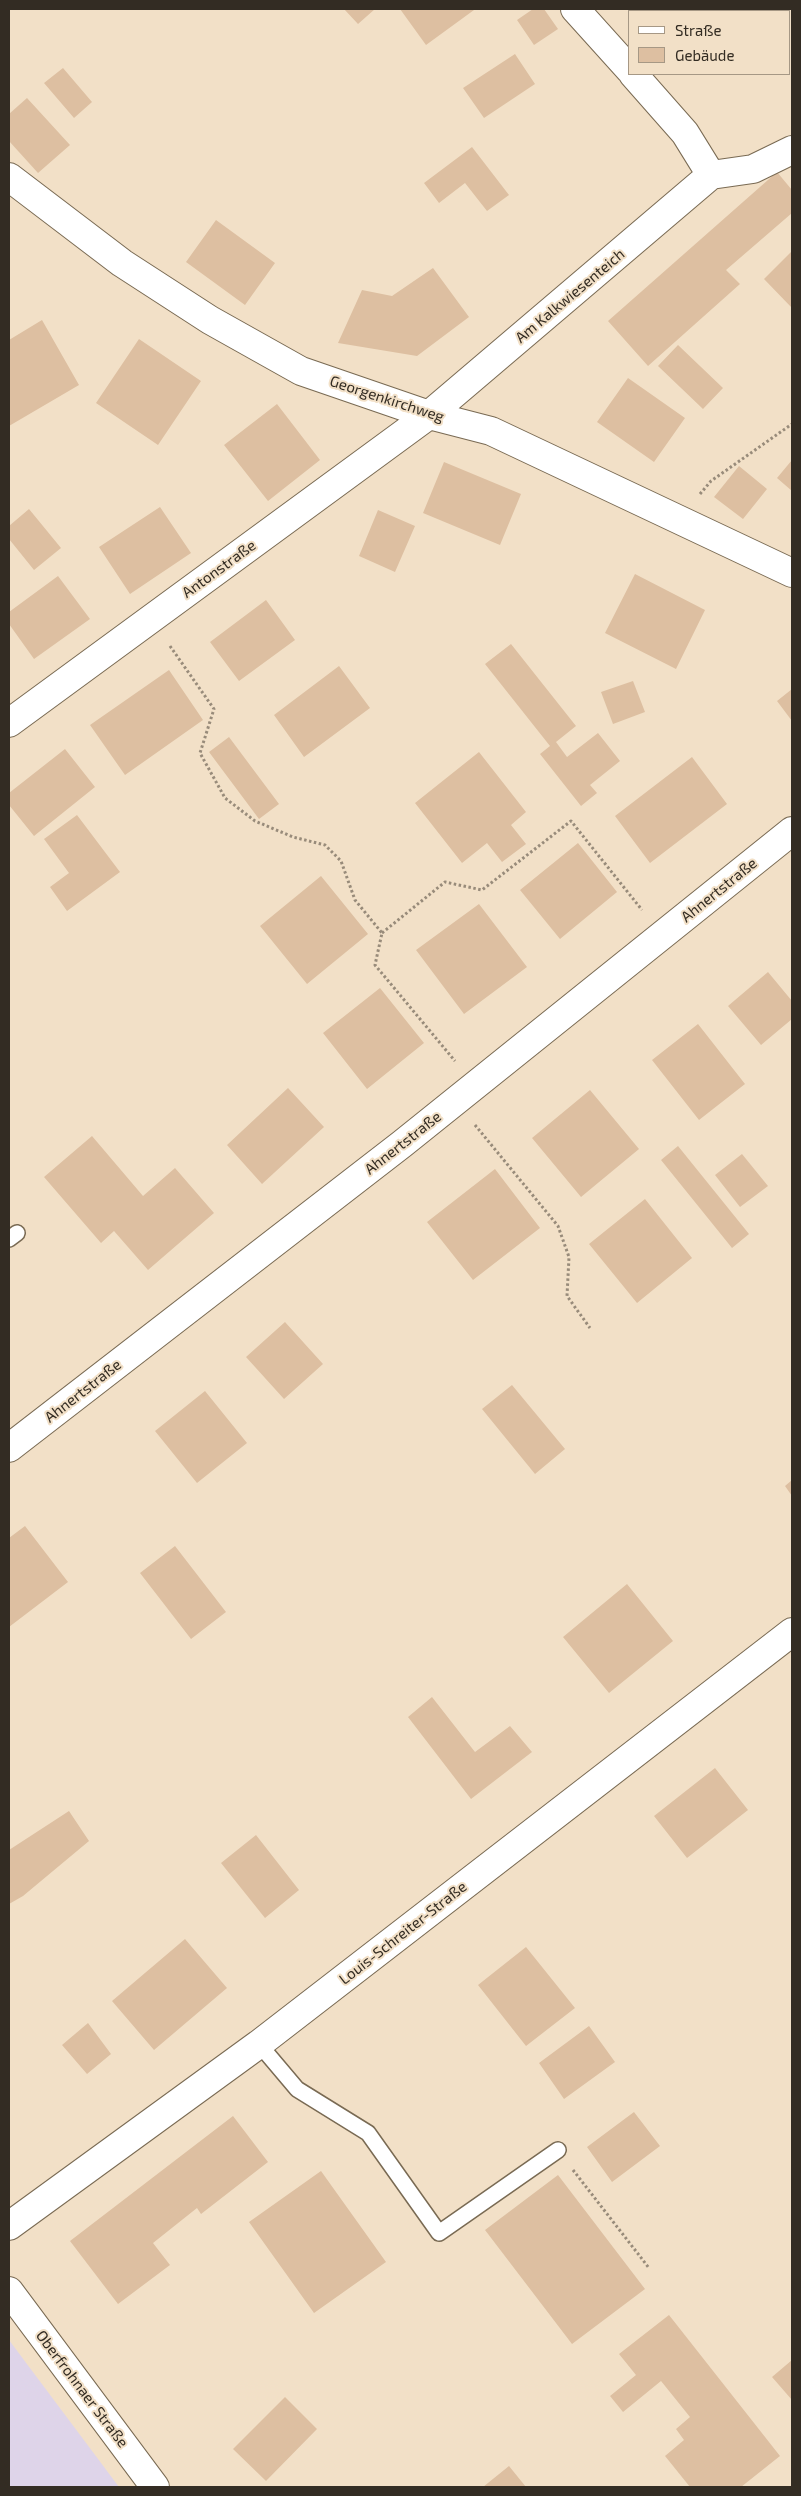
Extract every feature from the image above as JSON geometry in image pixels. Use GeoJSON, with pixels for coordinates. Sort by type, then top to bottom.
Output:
{"type":"FeatureCollection","features":[{"type":"Feature","properties":{"kind":"street"},"geometry":{"type":"LineString","coordinates":[[575,9],[628,68]]}},
{"type":"Feature","properties":{"kind":"street"},"geometry":{"type":"LineString","coordinates":[[634,75],[685,133],[711,175],[753,169],[792,150]]}},
{"type":"Feature","properties":{"kind":"street","name":"Am Kalkwiesenteich"},"geometry":{"type":"LineString","coordinates":[[429,415],[711,175]]}},
{"type":"Feature","properties":{"kind":"street","name":"Georgenkirchweg"},"geometry":{"type":"LineString","coordinates":[[9,177],[122,263],[210,320],[301,370],[429,415],[491,431],[792,573]]}},
{"type":"Feature","properties":{"kind":"street","name":"Antonstraße"},"geometry":{"type":"LineString","coordinates":[[9,723],[429,415]]}},
{"type":"Feature","properties":{"kind":"street","name":"Ahnertstraße"},"geometry":{"type":"LineString","coordinates":[[9,1448],[466,1093],[792,831]]}},
{"type":"Feature","properties":{"kind":"street","name":"Louis-Schreiter-Straße"},"geometry":{"type":"LineString","coordinates":[[9,2226],[259,2044],[792,1632]]}},
{"type":"Feature","properties":{"kind":"street","name":"Oberfrohnaer Straße"},"geometry":{"type":"LineString","coordinates":[[9,2291],[155,2487]]}},
{"type":"Feature","properties":{"kind":"lane"},"geometry":{"type":"LineString","coordinates":[[259,2044],[297,2089],[368,2133],[439,2233],[558,2150]]}},
{"type":"Feature","properties":{"kind":"path"},"geometry":{"type":"LineString","coordinates":[[679,519],[711,481],[792,424]]}},
{"type":"Feature","properties":{"kind":"path"},"geometry":{"type":"LineString","coordinates":[[151,619],[214,709],[200,753],[225,798],[256,821],[293,837],[325,844],[341,861],[355,900],[382,933]]}},
{"type":"Feature","properties":{"kind":"path"},"geometry":{"type":"LineString","coordinates":[[590,1328],[567,1296],[569,1257],[558,1226],[375,965],[382,933],[445,882],[482,890],[571,821],[662,936]]}},
{"type":"Feature","properties":{"kind":"path"},"geometry":{"type":"LineString","coordinates":[[558,2150],[649,2268]]}},
{"type":"Feature","properties":{"kind":"shaded area"},"geometry":{"type":"Polygon","coordinates":[[[9,2340],[119,2487],[9,2487],[9,2340]]]}},
{"type":"Feature","properties":{"kind":"building"},"geometry":{"type":"Polygon","coordinates":[[[344,9],[375,9],[358,24],[344,9]]]}},
{"type":"Feature","properties":{"kind":"building"},"geometry":{"type":"Polygon","coordinates":[[[400,9],[474,9],[474,10],[426,45],[400,9]]]}},
{"type":"Feature","properties":{"kind":"building"},"geometry":{"type":"Polygon","coordinates":[[[533,9],[544,9],[558,29],[534,45],[517,20],[533,9]]]}},
{"type":"Feature","properties":{"kind":"building"},"geometry":{"type":"Polygon","coordinates":[[[637,9],[694,10],[638,10],[637,9]]]}},
{"type":"Feature","properties":{"kind":"building"},"geometry":{"type":"Polygon","coordinates":[[[515,54],[535,84],[484,118],[463,88],[515,54]]]}},
{"type":"Feature","properties":{"kind":"building"},"geometry":{"type":"Polygon","coordinates":[[[63,68],[92,102],[74,118],[44,83],[63,68]]]}},
{"type":"Feature","properties":{"kind":"building"},"geometry":{"type":"Polygon","coordinates":[[[27,98],[70,145],[38,173],[9,141],[9,114],[27,98]]]}},
{"type":"Feature","properties":{"kind":"building"},"geometry":{"type":"Polygon","coordinates":[[[472,147],[509,195],[487,211],[465,183],[439,203],[424,183],[472,147]]]}},
{"type":"Feature","properties":{"kind":"building"},"geometry":{"type":"Polygon","coordinates":[[[777,172],[792,190],[792,213],[726,270],[740,284],[648,366],[608,321],[777,172]]]}},
{"type":"Feature","properties":{"kind":"building"},"geometry":{"type":"Polygon","coordinates":[[[216,220],[275,263],[245,305],[186,262],[216,220]]]}},
{"type":"Feature","properties":{"kind":"building"},"geometry":{"type":"Polygon","coordinates":[[[792,251],[792,308],[764,279],[792,251]]]}},
{"type":"Feature","properties":{"kind":"building"},"geometry":{"type":"Polygon","coordinates":[[[433,268],[469,317],[417,356],[338,343],[362,290],[392,296],[433,268]]]}},
{"type":"Feature","properties":{"kind":"building"},"geometry":{"type":"Polygon","coordinates":[[[42,320],[79,385],[9,426],[9,340],[42,320]]]}},
{"type":"Feature","properties":{"kind":"building"},"geometry":{"type":"Polygon","coordinates":[[[139,339],[201,381],[158,445],[96,403],[139,339]]]}},
{"type":"Feature","properties":{"kind":"building"},"geometry":{"type":"Polygon","coordinates":[[[678,345],[723,388],[703,409],[658,366],[678,345]]]}},
{"type":"Feature","properties":{"kind":"building"},"geometry":{"type":"Polygon","coordinates":[[[628,378],[685,418],[654,462],[597,422],[628,378]]]}},
{"type":"Feature","properties":{"kind":"building"},"geometry":{"type":"Polygon","coordinates":[[[277,404],[320,460],[268,501],[224,445],[277,404]]]}},
{"type":"Feature","properties":{"kind":"building"},"geometry":{"type":"Polygon","coordinates":[[[792,460],[792,491],[777,478],[792,460]]]}},
{"type":"Feature","properties":{"kind":"building"},"geometry":{"type":"Polygon","coordinates":[[[444,462],[521,494],[500,545],[423,513],[444,462]]]}},
{"type":"Feature","properties":{"kind":"building"},"geometry":{"type":"Polygon","coordinates":[[[739,466],[767,489],[743,519],[714,497],[739,466]]]}},
{"type":"Feature","properties":{"kind":"building"},"geometry":{"type":"Polygon","coordinates":[[[160,507],[191,553],[130,594],[99,547],[160,507]]]}},
{"type":"Feature","properties":{"kind":"building"},"geometry":{"type":"Polygon","coordinates":[[[29,509],[61,548],[34,570],[9,539],[9,526],[29,509]]]}},
{"type":"Feature","properties":{"kind":"building"},"geometry":{"type":"Polygon","coordinates":[[[378,510],[415,526],[395,572],[359,556],[378,510]]]}},
{"type":"Feature","properties":{"kind":"building"},"geometry":{"type":"Polygon","coordinates":[[[635,574],[705,610],[676,669],[605,633],[635,574]]]}},
{"type":"Feature","properties":{"kind":"building"},"geometry":{"type":"Polygon","coordinates":[[[58,576],[90,619],[34,659],[9,624],[9,612],[58,576]]]}},
{"type":"Feature","properties":{"kind":"building"},"geometry":{"type":"Polygon","coordinates":[[[266,600],[295,640],[239,681],[210,642],[266,600]]]}},
{"type":"Feature","properties":{"kind":"building"},"geometry":{"type":"Polygon","coordinates":[[[511,644],[576,726],[556,742],[567,757],[598,733],[620,761],[590,785],[597,793],[581,806],[540,754],[550,746],[485,664],[511,644]]]}},
{"type":"Feature","properties":{"kind":"building"},"geometry":{"type":"Polygon","coordinates":[[[339,666],[370,708],[304,757],[274,715],[339,666]]]}},
{"type":"Feature","properties":{"kind":"building"},"geometry":{"type":"Polygon","coordinates":[[[169,670],[203,720],[125,775],[90,725],[169,670]]]}},
{"type":"Feature","properties":{"kind":"building"},"geometry":{"type":"Polygon","coordinates":[[[633,681],[645,712],[613,724],[601,692],[633,681]]]}},
{"type":"Feature","properties":{"kind":"building"},"geometry":{"type":"Polygon","coordinates":[[[792,689],[792,721],[777,701],[792,689]]]}},
{"type":"Feature","properties":{"kind":"building"},"geometry":{"type":"Polygon","coordinates":[[[229,737],[279,804],[259,819],[209,752],[229,737]]]}},
{"type":"Feature","properties":{"kind":"building"},"geometry":{"type":"Polygon","coordinates":[[[65,749],[95,787],[34,836],[9,805],[9,793],[65,749]]]}},
{"type":"Feature","properties":{"kind":"building"},"geometry":{"type":"Polygon","coordinates":[[[479,752],[526,812],[511,825],[526,844],[502,862],[487,843],[462,863],[415,803],[479,752]]]}},
{"type":"Feature","properties":{"kind":"building"},"geometry":{"type":"Polygon","coordinates":[[[692,757],[727,804],[650,863],[615,816],[692,757]]]}},
{"type":"Feature","properties":{"kind":"building"},"geometry":{"type":"Polygon","coordinates":[[[77,815],[120,872],[67,911],[50,887],[69,873],[44,839],[77,815]]]}},
{"type":"Feature","properties":{"kind":"building"},"geometry":{"type":"Polygon","coordinates":[[[578,843],[617,892],[560,939],[520,890],[578,843]]]}},
{"type":"Feature","properties":{"kind":"building"},"geometry":{"type":"Polygon","coordinates":[[[321,876],[368,934],[307,984],[260,926],[321,876]]]}},
{"type":"Feature","properties":{"kind":"building"},"geometry":{"type":"Polygon","coordinates":[[[479,904],[527,967],[464,1014],[416,950],[479,904]]]}},
{"type":"Feature","properties":{"kind":"building"},"geometry":{"type":"Polygon","coordinates":[[[768,972],[792,1001],[792,1019],[761,1045],[728,1006],[768,972]]]}},
{"type":"Feature","properties":{"kind":"building"},"geometry":{"type":"Polygon","coordinates":[[[380,988],[424,1043],[367,1089],[323,1033],[380,988]]]}},
{"type":"Feature","properties":{"kind":"building"},"geometry":{"type":"Polygon","coordinates":[[[698,1024],[745,1084],[699,1120],[652,1060],[698,1024]]]}},
{"type":"Feature","properties":{"kind":"building"},"geometry":{"type":"Polygon","coordinates":[[[288,1088],[324,1127],[262,1184],[227,1145],[288,1088]]]}},
{"type":"Feature","properties":{"kind":"building"},"geometry":{"type":"Polygon","coordinates":[[[590,1090],[639,1149],[581,1197],[532,1138],[590,1090]]]}},
{"type":"Feature","properties":{"kind":"building"},"geometry":{"type":"Polygon","coordinates":[[[92,1136],[143,1196],[175,1168],[214,1213],[148,1270],[114,1231],[101,1243],[44,1177],[92,1136]]]}},
{"type":"Feature","properties":{"kind":"building"},"geometry":{"type":"Polygon","coordinates":[[[678,1146],[749,1234],[732,1248],[661,1160],[678,1146]]]}},
{"type":"Feature","properties":{"kind":"building"},"geometry":{"type":"Polygon","coordinates":[[[742,1154],[768,1186],[740,1207],[715,1175],[742,1154]]]}},
{"type":"Feature","properties":{"kind":"building"},"geometry":{"type":"Polygon","coordinates":[[[495,1169],[540,1228],[473,1280],[427,1222],[495,1169]]]}},
{"type":"Feature","properties":{"kind":"building"},"geometry":{"type":"Polygon","coordinates":[[[645,1199],[692,1258],[637,1303],[589,1244],[645,1199]]]}},
{"type":"Feature","properties":{"kind":"building"},"geometry":{"type":"Polygon","coordinates":[[[285,1322],[323,1364],[284,1399],[246,1357],[285,1322]]]}},
{"type":"Feature","properties":{"kind":"building"},"geometry":{"type":"Polygon","coordinates":[[[512,1385],[565,1449],[535,1474],[482,1409],[512,1385]]]}},
{"type":"Feature","properties":{"kind":"building"},"geometry":{"type":"Polygon","coordinates":[[[205,1391],[247,1443],[197,1483],[155,1431],[205,1391]]]}},
{"type":"Feature","properties":{"kind":"building"},"geometry":{"type":"Polygon","coordinates":[[[792,1480],[792,1496],[785,1486],[792,1480]]]}},
{"type":"Feature","properties":{"kind":"building"},"geometry":{"type":"Polygon","coordinates":[[[25,1526],[68,1582],[9,1627],[9,1538],[25,1526]]]}},
{"type":"Feature","properties":{"kind":"building"},"geometry":{"type":"Polygon","coordinates":[[[175,1546],[226,1612],[191,1639],[140,1573],[175,1546]]]}},
{"type":"Feature","properties":{"kind":"building"},"geometry":{"type":"Polygon","coordinates":[[[627,1584],[673,1641],[609,1693],[563,1637],[627,1584]]]}},
{"type":"Feature","properties":{"kind":"building"},"geometry":{"type":"Polygon","coordinates":[[[432,1697],[475,1752],[510,1726],[532,1752],[471,1799],[408,1717],[432,1697]]]}},
{"type":"Feature","properties":{"kind":"building"},"geometry":{"type":"Polygon","coordinates":[[[715,1768],[748,1810],[687,1858],[654,1816],[715,1768]]]}},
{"type":"Feature","properties":{"kind":"building"},"geometry":{"type":"Polygon","coordinates":[[[69,1811],[89,1841],[23,1896],[9,1904],[9,1850],[69,1811]]]}},
{"type":"Feature","properties":{"kind":"building"},"geometry":{"type":"Polygon","coordinates":[[[256,1835],[299,1890],[265,1918],[221,1863],[256,1835]]]}},
{"type":"Feature","properties":{"kind":"building"},"geometry":{"type":"Polygon","coordinates":[[[185,1939],[227,1988],[154,2050],[112,2001],[185,1939]]]}},
{"type":"Feature","properties":{"kind":"building"},"geometry":{"type":"Polygon","coordinates":[[[526,1947],[575,2008],[526,2046],[478,1985],[526,1947]]]}},
{"type":"Feature","properties":{"kind":"building"},"geometry":{"type":"Polygon","coordinates":[[[88,2023],[111,2054],[87,2074],[62,2045],[88,2023]]]}},
{"type":"Feature","properties":{"kind":"building"},"geometry":{"type":"Polygon","coordinates":[[[589,2026],[615,2062],[564,2099],[539,2063],[589,2026]]]}},
{"type":"Feature","properties":{"kind":"building"},"geometry":{"type":"Polygon","coordinates":[[[634,2112],[660,2146],[612,2182],[587,2147],[634,2112]]]}},
{"type":"Feature","properties":{"kind":"building"},"geometry":{"type":"Polygon","coordinates":[[[233,2116],[268,2162],[201,2214],[197,2208],[153,2243],[170,2265],[118,2304],[70,2241],[233,2116]]]}},
{"type":"Feature","properties":{"kind":"building"},"geometry":{"type":"Polygon","coordinates":[[[321,2171],[386,2262],[314,2313],[249,2222],[321,2171]]]}},
{"type":"Feature","properties":{"kind":"building"},"geometry":{"type":"Polygon","coordinates":[[[558,2175],[645,2289],[572,2344],[485,2230],[558,2175]]]}},
{"type":"Feature","properties":{"kind":"building"},"geometry":{"type":"Polygon","coordinates":[[[669,2315],[780,2456],[741,2487],[690,2487],[665,2456],[684,2440],[676,2429],[690,2417],[661,2381],[623,2412],[610,2396],[636,2375],[619,2354],[669,2315]]]}},
{"type":"Feature","properties":{"kind":"building"},"geometry":{"type":"Polygon","coordinates":[[[792,2360],[792,2400],[772,2377],[792,2360]]]}},
{"type":"Feature","properties":{"kind":"building"},"geometry":{"type":"Polygon","coordinates":[[[285,2397],[317,2429],[266,2481],[233,2449],[285,2397]]]}},
{"type":"Feature","properties":{"kind":"building"},"geometry":{"type":"Polygon","coordinates":[[[509,2466],[526,2487],[483,2487],[509,2466]]]}}]}
